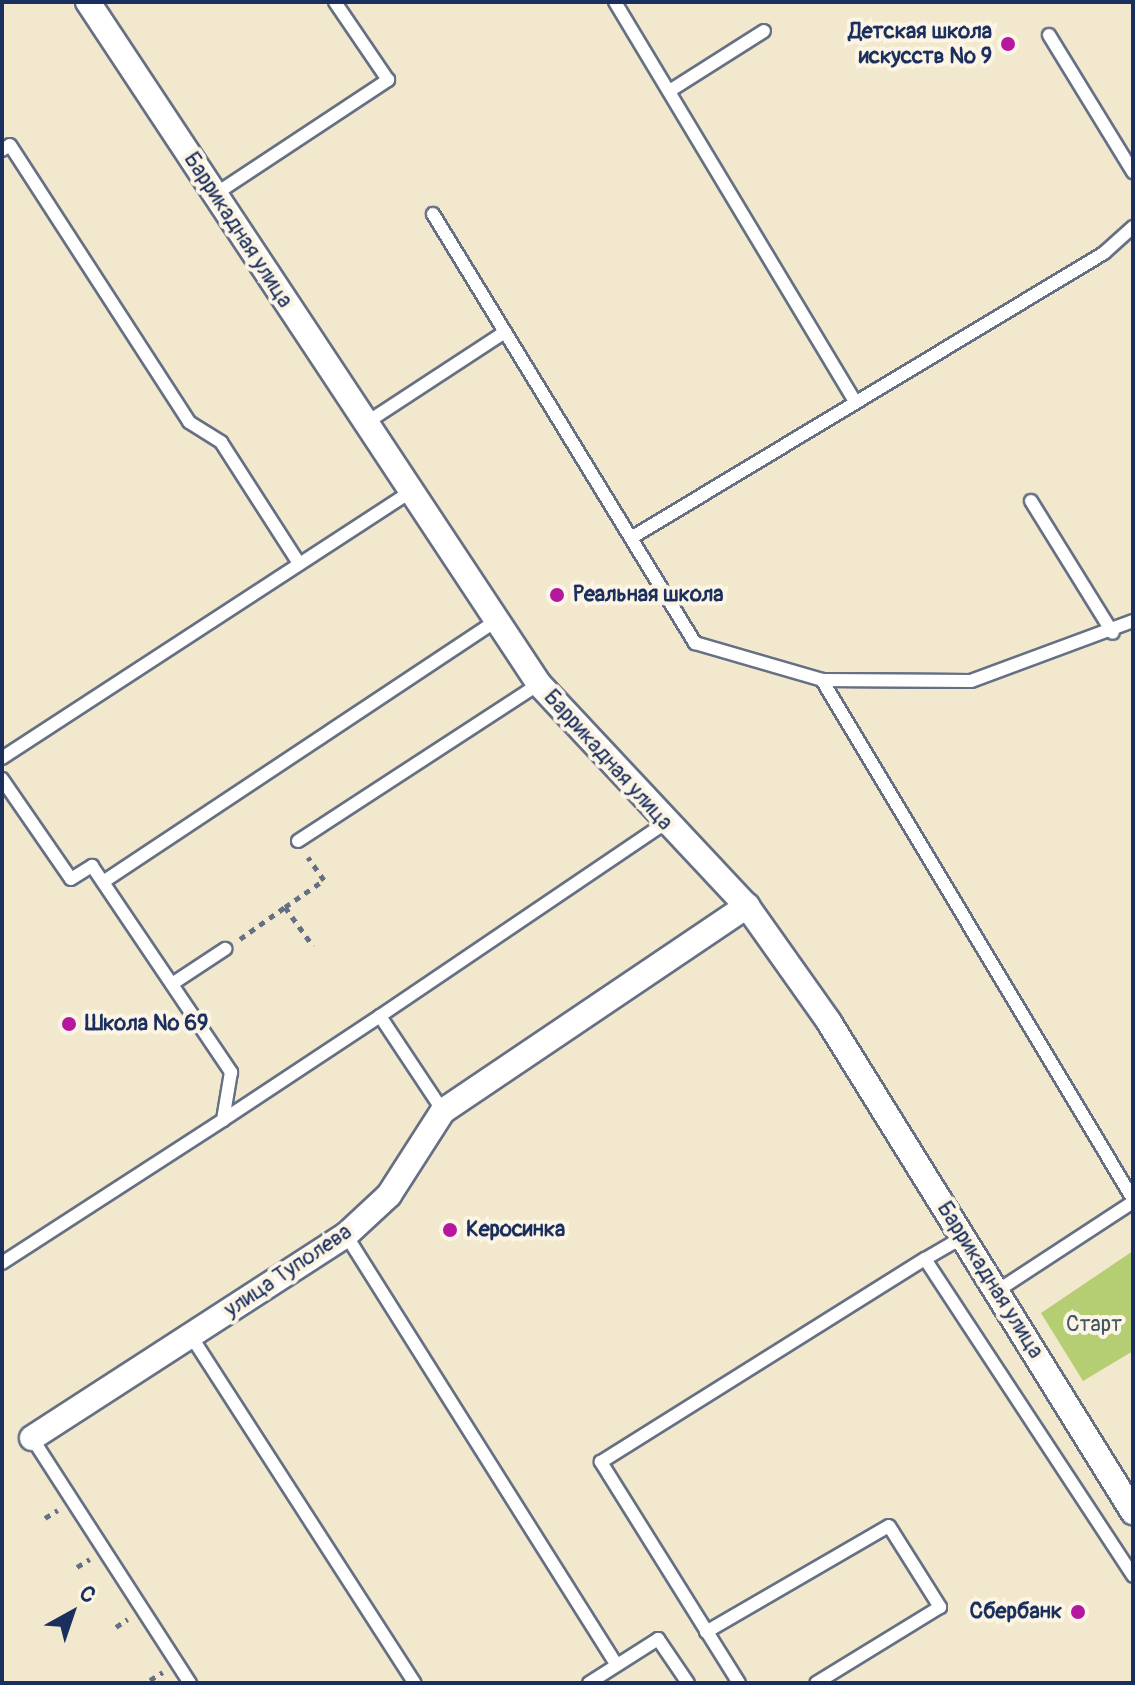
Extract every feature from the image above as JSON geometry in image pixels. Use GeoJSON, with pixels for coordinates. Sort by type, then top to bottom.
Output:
{"type":"FeatureCollection","features":[{"type":"Feature","properties":{"kind":"street","name":"Баррикадная улица"},"geometry":{"type":"LineString","coordinates":[[88,2],[539,684],[665,823],[747,906],[829,1022],[1133,1512]]}},
{"type":"Feature","properties":{"kind":"street","name":"улица Туполева"},"geometry":{"type":"LineString","coordinates":[[32,1438],[346,1235],[389,1195],[443,1111],[747,906]]}},
{"type":"Feature","properties":{"kind":"lane"},"geometry":{"type":"LineString","coordinates":[[214,195],[388,80],[335,2]]}},
{"type":"Feature","properties":{"kind":"lane"},"geometry":{"type":"LineString","coordinates":[[615,2],[671,90],[854,399]]}},
{"type":"Feature","properties":{"kind":"lane"},"geometry":{"type":"LineString","coordinates":[[671,90],[764,31]]}},
{"type":"Feature","properties":{"kind":"lane"},"geometry":{"type":"LineString","coordinates":[[1049,35],[1133,172]]}},
{"type":"Feature","properties":{"kind":"lane"},"geometry":{"type":"LineString","coordinates":[[2,150],[10,145],[189,422],[221,442],[298,562]]}},
{"type":"Feature","properties":{"kind":"lane"},"geometry":{"type":"LineString","coordinates":[[433,214],[695,643],[822,680],[971,681],[1113,633],[1133,621]]}},
{"type":"Feature","properties":{"kind":"lane"},"geometry":{"type":"LineString","coordinates":[[631,538],[854,399],[1094,259],[1133,227]]}},
{"type":"Feature","properties":{"kind":"lane"},"geometry":{"type":"LineString","coordinates":[[366,423],[505,332]]}},
{"type":"Feature","properties":{"kind":"lane"},"geometry":{"type":"LineString","coordinates":[[2,758],[298,562],[412,491]]}},
{"type":"Feature","properties":{"kind":"lane"},"geometry":{"type":"LineString","coordinates":[[1031,501],[1113,633]]}},
{"type":"Feature","properties":{"kind":"lane"},"geometry":{"type":"LineString","coordinates":[[103,882],[496,621]]}},
{"type":"Feature","properties":{"kind":"lane"},"geometry":{"type":"LineString","coordinates":[[822,680],[1133,1201],[997,1291]]}},
{"type":"Feature","properties":{"kind":"lane"},"geometry":{"type":"LineString","coordinates":[[298,841],[539,684]]}},
{"type":"Feature","properties":{"kind":"lane"},"geometry":{"type":"LineString","coordinates":[[2,779],[71,879],[92,866],[231,1072],[223,1120]]}},
{"type":"Feature","properties":{"kind":"lane"},"geometry":{"type":"LineString","coordinates":[[2,1263],[380,1016],[665,823]]}},
{"type":"Feature","properties":{"kind":"lane"},"geometry":{"type":"LineString","coordinates":[[172,984],[225,949]]}},
{"type":"Feature","properties":{"kind":"lane"},"geometry":{"type":"LineString","coordinates":[[380,1016],[443,1111]]}},
{"type":"Feature","properties":{"kind":"lane"},"geometry":{"type":"LineString","coordinates":[[346,1235],[616,1664]]}},
{"type":"Feature","properties":{"kind":"lane"},"geometry":{"type":"LineString","coordinates":[[739,1683],[601,1462],[963,1237]]}},
{"type":"Feature","properties":{"kind":"lane"},"geometry":{"type":"LineString","coordinates":[[925,1259],[1133,1576]]}},
{"type":"Feature","properties":{"kind":"lane"},"geometry":{"type":"LineString","coordinates":[[191,1336],[415,1683]]}},
{"type":"Feature","properties":{"kind":"lane"},"geometry":{"type":"LineString","coordinates":[[32,1438],[190,1683]]}},
{"type":"Feature","properties":{"kind":"lane"},"geometry":{"type":"LineString","coordinates":[[706,1632],[889,1526],[940,1607],[816,1683]]}},
{"type":"Feature","properties":{"kind":"lane"},"geometry":{"type":"LineString","coordinates":[[589,1683],[658,1639],[688,1683]]}},
{"type":"Feature","properties":{"kind":"path"},"geometry":{"type":"LineString","coordinates":[[225,949],[324,880],[298,841]]}},
{"type":"Feature","properties":{"kind":"path"},"geometry":{"type":"LineString","coordinates":[[285,907],[313,946]]}},
{"type":"Feature","properties":{"kind":"green space","name":"Старт"},"geometry":{"type":"Polygon","coordinates":[[[1133,1251],[1133,1351],[1083,1381],[1041,1313],[1133,1251]]]}},
{"type":"Feature","properties":{"kind":"place","name":"Детская школа искусств № 9"},"geometry":{"type":"Point","coordinates":[1008,44]}},
{"type":"Feature","properties":{"kind":"place","name":"Реальная школа"},"geometry":{"type":"Point","coordinates":[557,595]}},
{"type":"Feature","properties":{"kind":"place","name":"Школа № 69"},"geometry":{"type":"Point","coordinates":[69,1024]}},
{"type":"Feature","properties":{"kind":"place","name":"Керосинка"},"geometry":{"type":"Point","coordinates":[450,1230]}},
{"type":"Feature","properties":{"kind":"place","name":"Сбербанк"},"geometry":{"type":"Point","coordinates":[1078,1612]}}]}
